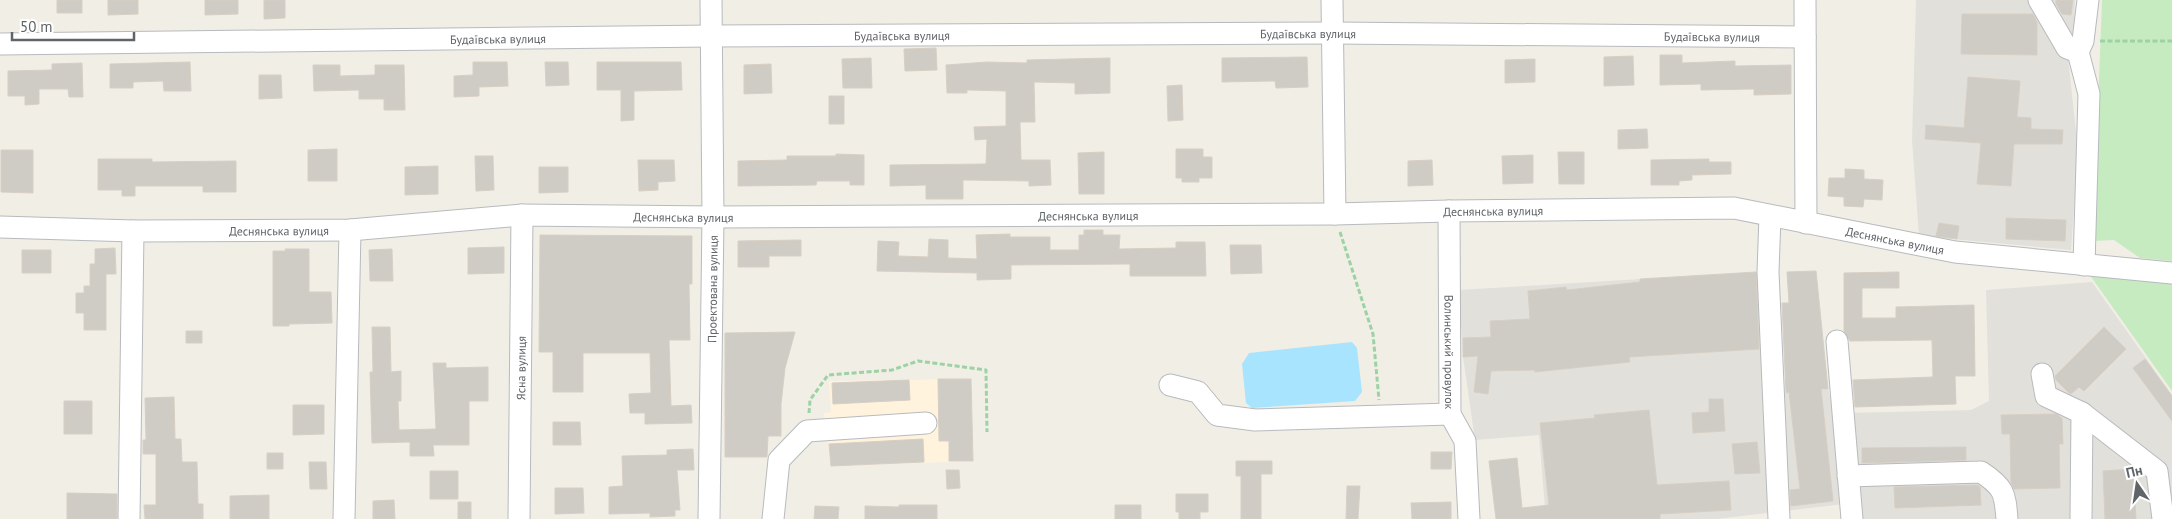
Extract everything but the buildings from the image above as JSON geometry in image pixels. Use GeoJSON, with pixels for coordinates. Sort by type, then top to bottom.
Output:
{"type":"FeatureCollection","features":[{"type":"Feature","properties":{"kind":"street","name":"Проектована вулиця"},"geometry":{"type":"LineString","coordinates":[[709,519],[713,217],[711,0]]}},
{"type":"Feature","properties":{"kind":"street"},"geometry":{"type":"LineString","coordinates":[[1332,0],[1335,214]]}},
{"type":"Feature","properties":{"kind":"street"},"geometry":{"type":"LineString","coordinates":[[1805,0],[1806,223]]}},
{"type":"Feature","properties":{"kind":"street"},"geometry":{"type":"LineString","coordinates":[[2039,0],[2067,48],[2080,46]]}},
{"type":"Feature","properties":{"kind":"street"},"geometry":{"type":"LineString","coordinates":[[2084,265],[2089,94],[2080,46],[2088,0]]}},
{"type":"Feature","properties":{"kind":"street","name":"Будаївська вулиця"},"geometry":{"type":"LineString","coordinates":[[0,44],[712,36],[1332,33],[1805,37]]}},
{"type":"Feature","properties":{"kind":"street","name":"Деснянська вулиця"},"geometry":{"type":"LineString","coordinates":[[0,228],[134,231],[350,230],[522,216],[1335,214],[1734,208],[1955,252],[2172,273]]}},
{"type":"Feature","properties":{"kind":"street","name":"Волинський провулок"},"geometry":{"type":"LineString","coordinates":[[1449,211],[1450,414],[1465,441],[1469,519]]}},
{"type":"Feature","properties":{"kind":"street","name":"Ясна вулиця"},"geometry":{"type":"LineString","coordinates":[[519,519],[522,216]]}},
{"type":"Feature","properties":{"kind":"street"},"geometry":{"type":"LineString","coordinates":[[1770,216],[1768,272],[1779,519]]}},
{"type":"Feature","properties":{"kind":"street"},"geometry":{"type":"LineString","coordinates":[[344,519],[350,230]]}},
{"type":"Feature","properties":{"kind":"street"},"geometry":{"type":"LineString","coordinates":[[129,519],[134,231]]}},
{"type":"Feature","properties":{"kind":"street"},"geometry":{"type":"LineString","coordinates":[[1836,341],[1848,476],[1846,518]]}},
{"type":"Feature","properties":{"kind":"street"},"geometry":{"type":"LineString","coordinates":[[2042,374],[2046,396],[2082,413],[2157,471],[2163,519]]}},
{"type":"Feature","properties":{"kind":"street"},"geometry":{"type":"LineString","coordinates":[[1170,385],[1198,392],[1217,415],[1256,420],[1450,414]]}},
{"type":"Feature","properties":{"kind":"street"},"geometry":{"type":"LineString","coordinates":[[2080,519],[2082,413]]}},
{"type":"Feature","properties":{"kind":"street"},"geometry":{"type":"LineString","coordinates":[[773,519],[779,460],[807,432],[926,423]]}},
{"type":"Feature","properties":{"kind":"street"},"geometry":{"type":"LineString","coordinates":[[1848,476],[1981,472],[1997,482],[2006,496],[2007,519]]}},
{"type":"Feature","properties":{"kind":"path"},"geometry":{"type":"LineString","coordinates":[[2080,46],[2172,40]]}},
{"type":"Feature","properties":{"kind":"path"},"geometry":{"type":"LineString","coordinates":[[1335,214],[1373,334],[1381,416]]}},
{"type":"Feature","properties":{"kind":"path"},"geometry":{"type":"LineString","coordinates":[[807,432],[810,400],[828,374],[892,370],[918,361],[986,370],[987,432]]}},
{"type":"Feature","properties":{"kind":"shaded area"},"geometry":{"type":"Polygon","coordinates":[[[1916,0],[2075,0],[2074,31],[2067,48],[2078,151],[2071,250],[1919,236],[1912,140],[1916,0]]]}},
{"type":"Feature","properties":{"kind":"shaded area"},"geometry":{"type":"Polygon","coordinates":[[[1759,272],[1784,393],[1828,389],[1834,413],[1844,504],[1717,519],[1546,519],[1539,435],[1475,440],[1463,357],[1459,290],[1759,272]]]}},
{"type":"Feature","properties":{"kind":"shaded area"},"geometry":{"type":"Polygon","coordinates":[[[2092,282],[2172,395],[2172,519],[1858,519],[1848,413],[1971,410],[1989,401],[1986,290],[2092,282]]]}},
{"type":"Feature","properties":{"kind":"shaded area"},"geometry":{"type":"Polygon","coordinates":[[[971,379],[973,461],[831,466],[824,413],[831,412],[829,381],[971,379]]]}},
{"type":"Feature","properties":{"kind":"green space"},"geometry":{"type":"Polygon","coordinates":[[[2102,0],[2172,0],[2172,261],[2140,258],[2114,240],[2093,241],[2102,0]]]}},
{"type":"Feature","properties":{"kind":"green space"},"geometry":{"type":"Polygon","coordinates":[[[2087,271],[2172,276],[2172,391],[2087,271]]]}},
{"type":"Feature","properties":{"kind":"water"},"geometry":{"type":"Polygon","coordinates":[[[1352,342],[1357,348],[1362,392],[1355,401],[1252,408],[1246,403],[1242,364],[1249,353],[1352,342]]]}}]}
